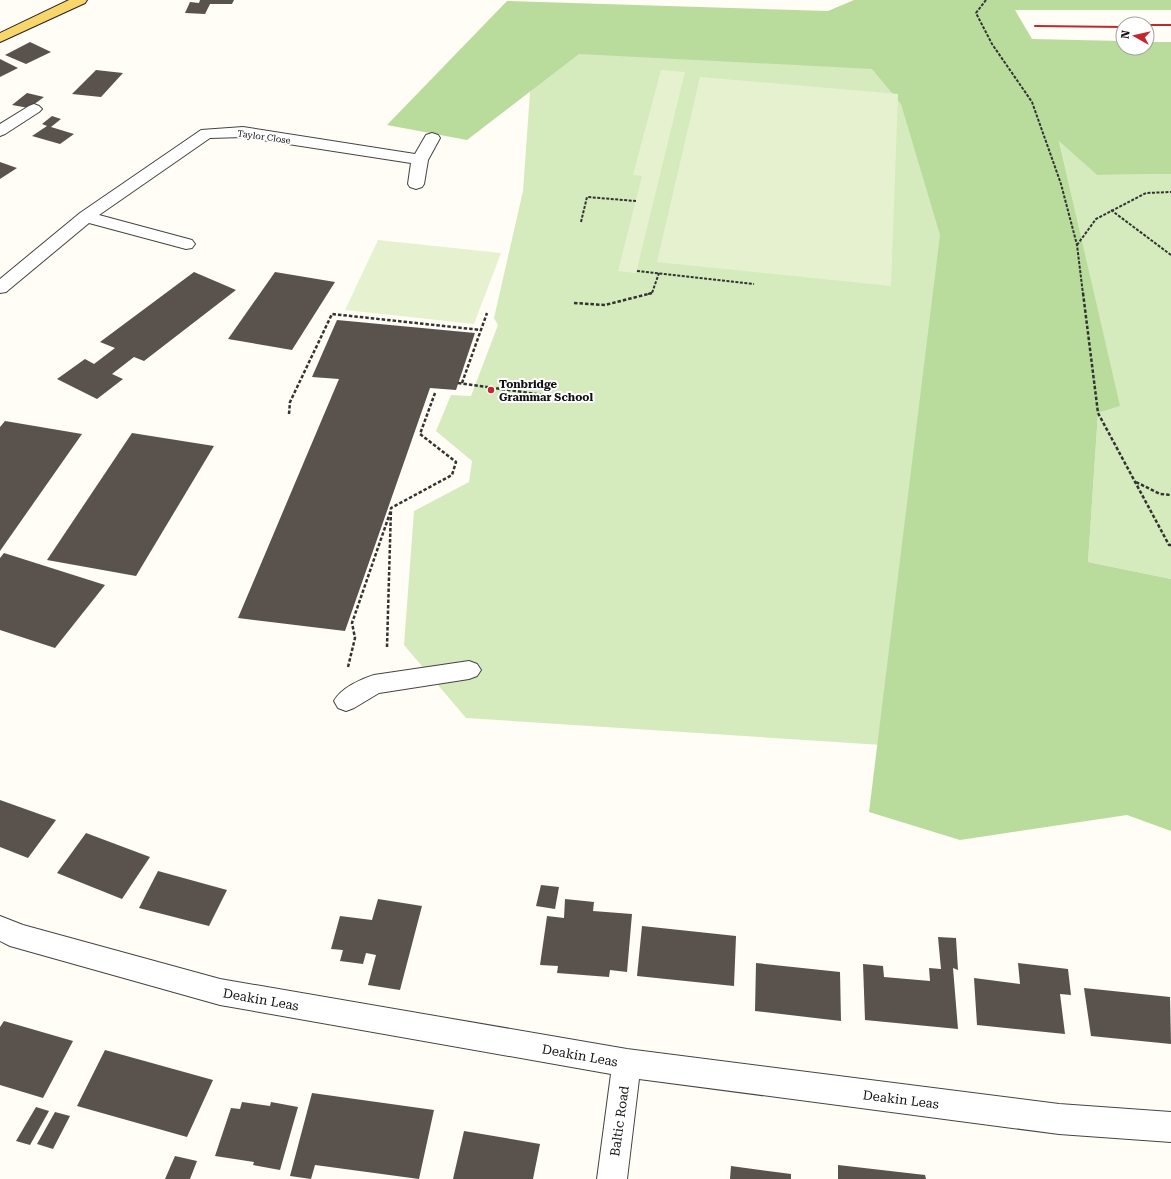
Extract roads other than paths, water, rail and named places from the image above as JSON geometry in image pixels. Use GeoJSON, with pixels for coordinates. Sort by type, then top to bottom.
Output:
{"type":"FeatureCollection","features":[{"type":"Feature","properties":{"kind":"main road"},"geometry":{"type":"LineString","coordinates":[[0,38],[80,0]]}},
{"type":"Feature","properties":{"kind":"street"},"geometry":{"type":"LineString","coordinates":[[0,132],[34,109]]}},
{"type":"Feature","properties":{"kind":"street","name":"Taylor Close"},"geometry":{"type":"LineString","coordinates":[[0,288],[86,217],[206,133],[243,132],[420,160]]}},
{"type":"Feature","properties":{"kind":"street"},"geometry":{"type":"LineString","coordinates":[[416,184],[420,160],[432,138]]}},
{"type":"Feature","properties":{"kind":"street"},"geometry":{"type":"LineString","coordinates":[[86,217],[186,244]]}},
{"type":"Feature","properties":{"kind":"street"},"geometry":{"type":"LineString","coordinates":[[346,701],[374,684],[469,670]]}},
{"type":"Feature","properties":{"kind":"street","name":"Deakin Leas"},"geometry":{"type":"LineString","coordinates":[[0,928],[20,937],[220,992],[627,1063],[1060,1119],[1171,1127]]}},
{"type":"Feature","properties":{"kind":"street","name":"Baltic Road"},"geometry":{"type":"LineString","coordinates":[[612,1179],[627,1063]]}},
{"type":"Feature","properties":{"kind":"railway"},"geometry":{"type":"LineString","coordinates":[[1155,25],[1171,25]]}},
{"type":"Feature","properties":{"kind":"railway"},"geometry":{"type":"LineString","coordinates":[[1035,26],[1115,27]]}},
{"type":"Feature","properties":{"kind":"place","name":"Tonbridge Grammar School"},"geometry":{"type":"Point","coordinates":[491,390]}}]}
